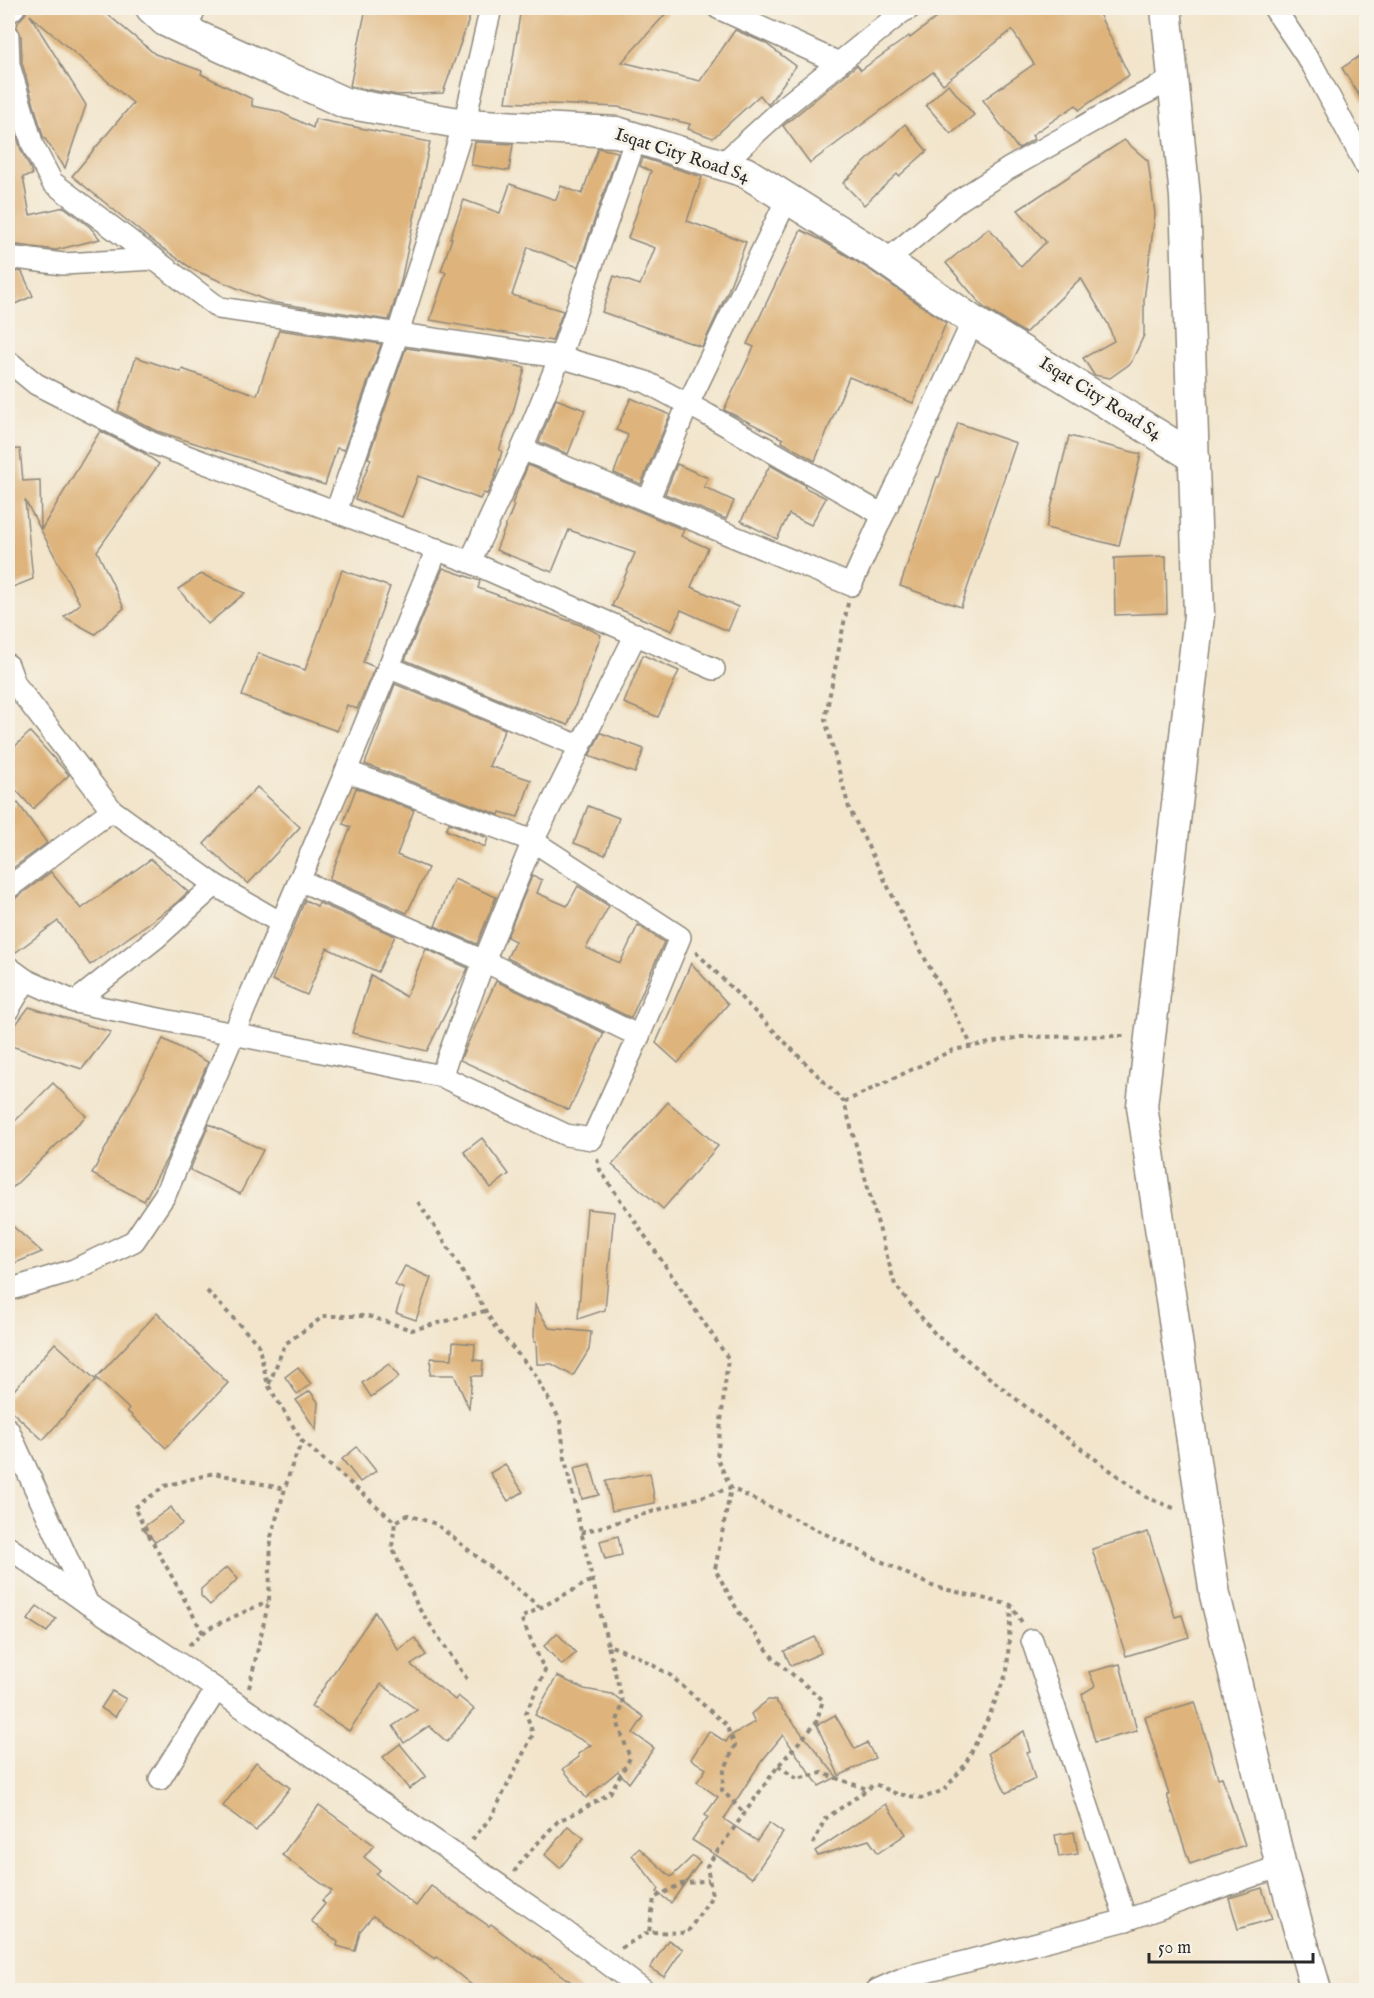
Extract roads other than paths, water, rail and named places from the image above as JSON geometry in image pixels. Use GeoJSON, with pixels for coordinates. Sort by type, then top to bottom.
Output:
{"type":"FeatureCollection","features":[{"type":"Feature","properties":{"kind":"main road","name":"Isqat City Road S4"},"geometry":{"type":"LineString","coordinates":[[151,8],[165,21],[190,20],[345,103],[464,124],[616,132],[745,172],[886,261],[973,321],[1194,457]]}},
{"type":"Feature","properties":{"kind":"main road"},"geometry":{"type":"LineString","coordinates":[[1166,8],[1185,196],[1199,615],[1142,1106],[1215,1595],[1281,1866],[1316,1990]]}},
{"type":"Feature","properties":{"kind":"street"},"geometry":{"type":"LineString","coordinates":[[8,13],[14,8]]}},
{"type":"Feature","properties":{"kind":"street"},"geometry":{"type":"LineString","coordinates":[[336,512],[398,333],[464,124],[491,8]]}},
{"type":"Feature","properties":{"kind":"street"},"geometry":{"type":"LineString","coordinates":[[718,8],[839,63]]}},
{"type":"Feature","properties":{"kind":"street"},"geometry":{"type":"LineString","coordinates":[[721,165],[788,104],[902,12],[910,8]]}},
{"type":"Feature","properties":{"kind":"street"},"geometry":{"type":"LineString","coordinates":[[1274,8],[1313,66],[1366,166]]}},
{"type":"Feature","properties":{"kind":"street"},"geometry":{"type":"LineString","coordinates":[[8,36],[9,65],[33,146],[52,182],[219,308],[560,357],[646,382],[883,515]]}},
{"type":"Feature","properties":{"kind":"street"},"geometry":{"type":"LineString","coordinates":[[886,261],[958,201],[1107,113],[1173,79]]}},
{"type":"Feature","properties":{"kind":"street"},"geometry":{"type":"LineString","coordinates":[[470,562],[522,449],[560,357],[636,138]]}},
{"type":"Feature","properties":{"kind":"street"},"geometry":{"type":"LineString","coordinates":[[648,501],[688,404],[788,199]]}},
{"type":"Feature","properties":{"kind":"street"},"geometry":{"type":"LineString","coordinates":[[8,262],[16,258],[63,264],[155,259]]}},
{"type":"Feature","properties":{"kind":"street"},"geometry":{"type":"LineString","coordinates":[[522,449],[851,585],[973,321]]}},
{"type":"Feature","properties":{"kind":"street"},"geometry":{"type":"LineString","coordinates":[[11,367],[36,384],[152,443],[470,562],[714,669]]}},
{"type":"Feature","properties":{"kind":"street"},"geometry":{"type":"LineString","coordinates":[[8,1290],[74,1270],[134,1241],[165,1195],[346,771],[437,549]]}},
{"type":"Feature","properties":{"kind":"street"},"geometry":{"type":"LineString","coordinates":[[441,1076],[484,961],[533,841],[636,634]]}},
{"type":"Feature","properties":{"kind":"street"},"geometry":{"type":"LineString","coordinates":[[388,668],[579,746]]}},
{"type":"Feature","properties":{"kind":"street"},"geometry":{"type":"LineString","coordinates":[[10,679],[112,810],[215,885],[281,923]]}},
{"type":"Feature","properties":{"kind":"street"},"geometry":{"type":"LineString","coordinates":[[8,967],[26,980],[75,1002],[441,1076],[567,1136],[592,1139],[639,1036],[680,937],[533,841],[346,771]]}},
{"type":"Feature","properties":{"kind":"street"},"geometry":{"type":"LineString","coordinates":[[8,888],[112,810]]}},
{"type":"Feature","properties":{"kind":"street"},"geometry":{"type":"LineString","coordinates":[[299,880],[484,961],[639,1036]]}},
{"type":"Feature","properties":{"kind":"street"},"geometry":{"type":"LineString","coordinates":[[75,1002],[157,937],[215,885]]}},
{"type":"Feature","properties":{"kind":"street"},"geometry":{"type":"LineString","coordinates":[[8,1010],[26,980]]}},
{"type":"Feature","properties":{"kind":"street"},"geometry":{"type":"LineString","coordinates":[[8,1429],[88,1604]]}},
{"type":"Feature","properties":{"kind":"street"},"geometry":{"type":"LineString","coordinates":[[8,1547],[503,1888],[643,1990]]}},
{"type":"Feature","properties":{"kind":"street"},"geometry":{"type":"LineString","coordinates":[[1032,1640],[1126,1920]]}},
{"type":"Feature","properties":{"kind":"street"},"geometry":{"type":"LineString","coordinates":[[160,1779],[216,1690]]}},
{"type":"Feature","properties":{"kind":"street"},"geometry":{"type":"LineString","coordinates":[[878,1990],[906,1977],[1126,1920],[1281,1866]]}}]}
